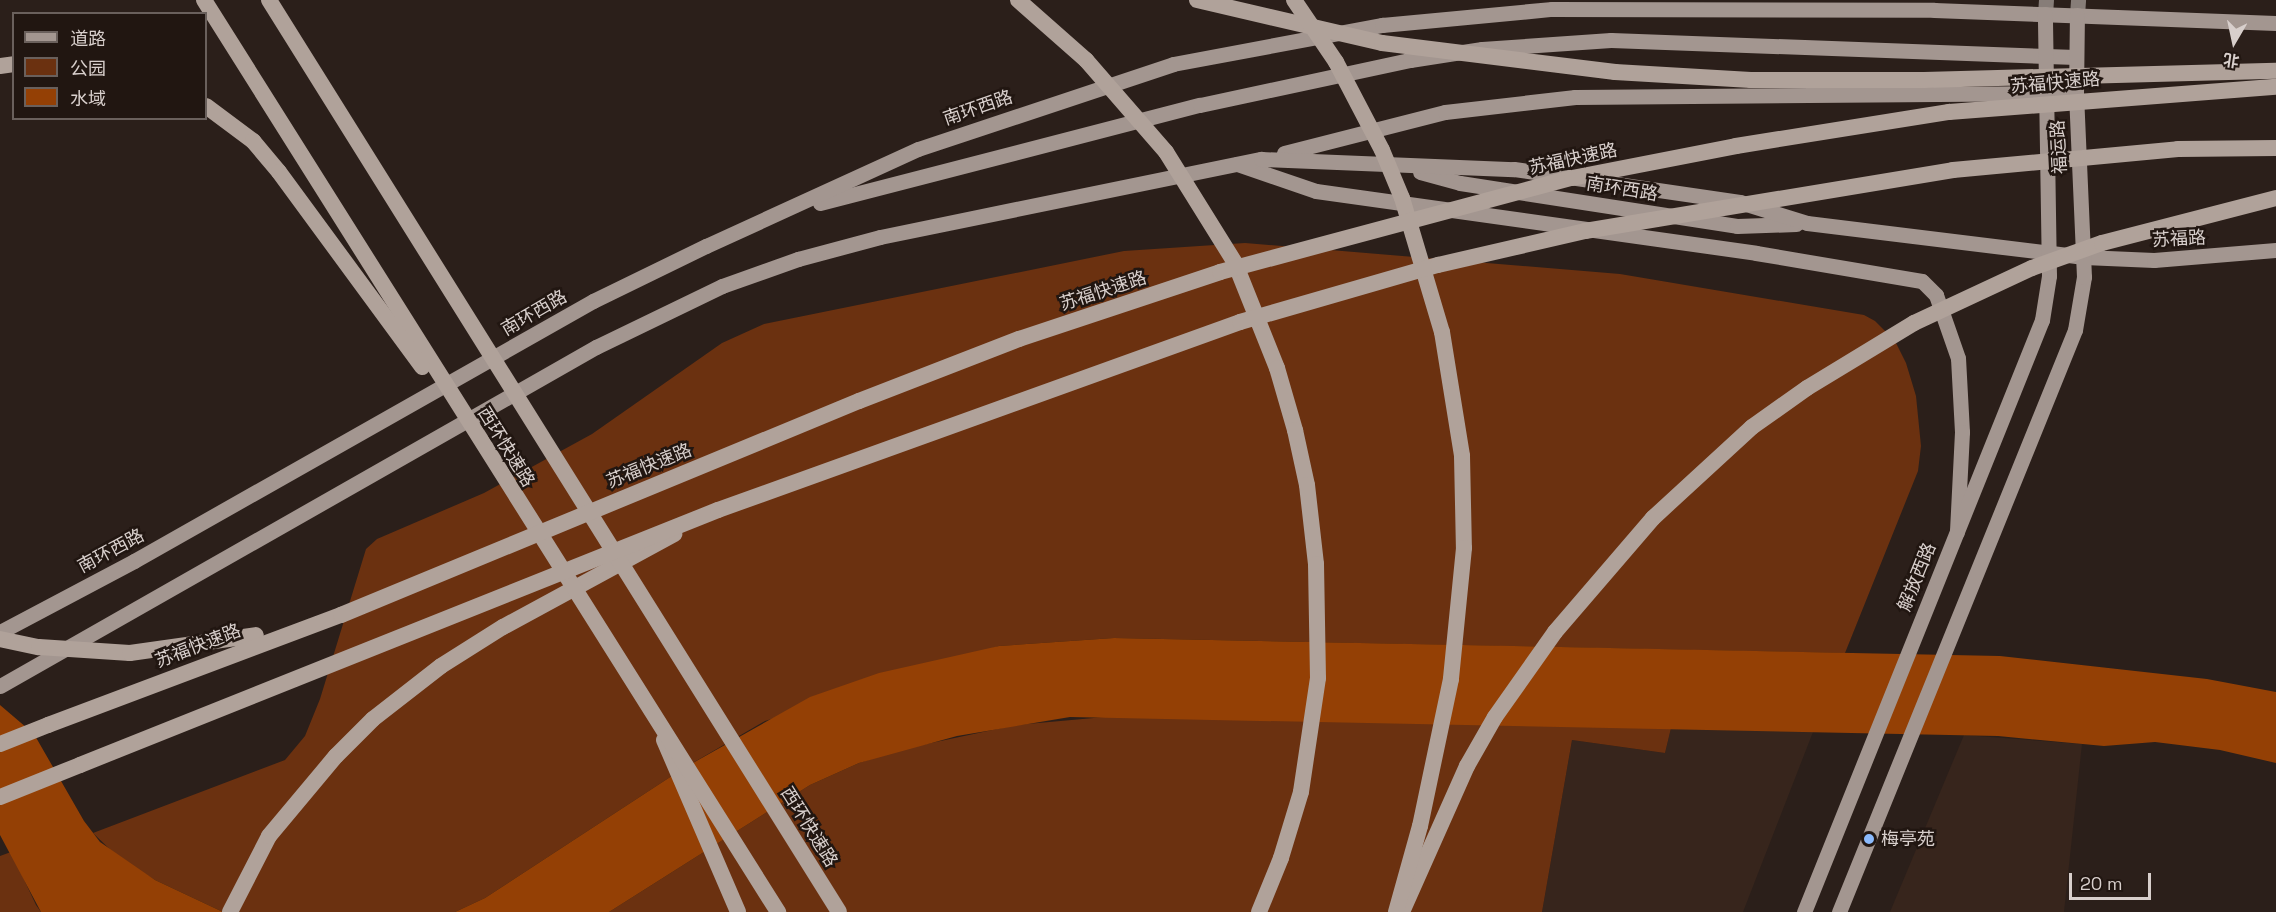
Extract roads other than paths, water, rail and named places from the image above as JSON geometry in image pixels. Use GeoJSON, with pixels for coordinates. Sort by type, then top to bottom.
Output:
{"type":"FeatureCollection","features":[{"type":"Feature","properties":{"kind":"highway","name":"西环快速路"},"geometry":{"type":"LineString","coordinates":[[204,0],[503,479],[778,912]]}},
{"type":"Feature","properties":{"kind":"highway","name":"西环快速路"},"geometry":{"type":"LineString","coordinates":[[269,0],[839,912]]}},
{"type":"Feature","properties":{"kind":"highway"},"geometry":{"type":"LineString","coordinates":[[1018,0],[1086,60],[1166,152],[1235,263],[1277,368],[1295,430],[1307,485],[1316,564],[1317,678],[1301,792],[1281,858],[1259,912]]}},
{"type":"Feature","properties":{"kind":"highway"},"geometry":{"type":"LineString","coordinates":[[1197,0],[1382,43],[1615,72],[1751,80],[1924,80],[2276,71]]}},
{"type":"Feature","properties":{"kind":"highway"},"geometry":{"type":"LineString","coordinates":[[1294,0],[1336,62],[1382,150],[1402,198],[1442,332],[1462,456],[1464,548],[1451,679],[1438,751],[1396,912]]}},
{"type":"Feature","properties":{"kind":"highway","name":"苏福快速路"},"geometry":{"type":"LineString","coordinates":[[0,744],[341,615],[848,405],[1019,339],[1220,272],[1422,215],[1572,178],[1949,112],[2276,87]]}},
{"type":"Feature","properties":{"kind":"highway"},"geometry":{"type":"LineString","coordinates":[[207,107],[253,141],[279,172],[503,479]]}},
{"type":"Feature","properties":{"kind":"highway"},"geometry":{"type":"LineString","coordinates":[[0,797],[718,510],[1240,322],[1438,265],[1585,231],[1953,170],[2178,149],[2276,148]]}},
{"type":"Feature","properties":{"kind":"highway"},"geometry":{"type":"LineString","coordinates":[[1402,912],[1467,766],[1495,717],[1549,641],[1653,518],[1752,428],[1855,357],[1970,294],[2102,243],[2276,198]]}},
{"type":"Feature","properties":{"kind":"highway"},"geometry":{"type":"LineString","coordinates":[[230,912],[269,836],[336,756],[373,719],[441,666],[503,627],[718,510]]}},
{"type":"Feature","properties":{"kind":"highway"},"geometry":{"type":"LineString","coordinates":[[0,639],[59,650],[130,653],[232,640],[341,615]]}},
{"type":"Feature","properties":{"kind":"highway"},"geometry":{"type":"LineString","coordinates":[[653,715],[738,912]]}},
{"type":"Feature","properties":{"kind":"main road","name":"福运路"},"geometry":{"type":"LineString","coordinates":[[2045,7],[2044,93],[2048,252]]}},
{"type":"Feature","properties":{"kind":"main road","name":"南环西路"},"geometry":{"type":"LineString","coordinates":[[0,632],[134,561],[593,301],[918,149],[1173,64],[1382,25],[1552,9],[2078,8]]}},
{"type":"Feature","properties":{"kind":"main road"},"geometry":{"type":"LineString","coordinates":[[2078,8],[2276,23]]}},
{"type":"Feature","properties":{"kind":"main road","name":"福运路"},"geometry":{"type":"LineString","coordinates":[[2078,8],[2076,93],[2084,257]]}},
{"type":"Feature","properties":{"kind":"main road"},"geometry":{"type":"LineString","coordinates":[[785,212],[1200,105],[1410,60],[1482,49],[1611,40],[2076,57]]}},
{"type":"Feature","properties":{"kind":"main road"},"geometry":{"type":"LineString","coordinates":[[1261,159],[1445,112],[1575,97],[2076,93]]}},
{"type":"Feature","properties":{"kind":"main road","name":"南环西路"},"geometry":{"type":"LineString","coordinates":[[0,686],[596,347],[722,286],[798,259],[880,237],[1261,159],[1514,169],[1740,202],[1807,223]]}},
{"type":"Feature","properties":{"kind":"main road"},"geometry":{"type":"LineString","coordinates":[[1237,164],[1316,191],[1756,253],[1922,281],[1936,295],[1958,358],[1962,432],[1956,532]]}},
{"type":"Feature","properties":{"kind":"main road","name":"南环西路"},"geometry":{"type":"LineString","coordinates":[[1397,166],[1460,183],[1737,226],[1807,223],[2084,257]]}},
{"type":"Feature","properties":{"kind":"main road","name":"苏福路"},"geometry":{"type":"LineString","coordinates":[[2084,257],[2154,260],[2276,250]]}},
{"type":"Feature","properties":{"kind":"main road","name":"解放西路"},"geometry":{"type":"LineString","coordinates":[[1804,912],[2042,320],[2047,295],[2048,252]]}},
{"type":"Feature","properties":{"kind":"main road"},"geometry":{"type":"LineString","coordinates":[[1839,912],[2075,330],[2082,303],[2084,257]]}},
{"type":"Feature","properties":{"kind":"water"},"geometry":{"type":"Polygon","coordinates":[[[1114,638],[2000,656],[2207,679],[2276,692],[2276,763],[2220,750],[2155,742],[2104,746],[1998,736],[1070,717],[957,736],[859,763],[810,785],[609,912],[455,912],[485,898],[684,768],[810,697],[879,673],[999,646],[1114,638]]]}},
{"type":"Feature","properties":{"kind":"water"},"geometry":{"type":"Polygon","coordinates":[[[0,705],[34,734],[84,821],[100,842],[155,880],[223,912],[41,912],[0,835],[0,705]]]}},
{"type":"Feature","properties":{"kind":"place","name":"梅亭苑"},"geometry":{"type":"Point","coordinates":[1869,839]}}]}
